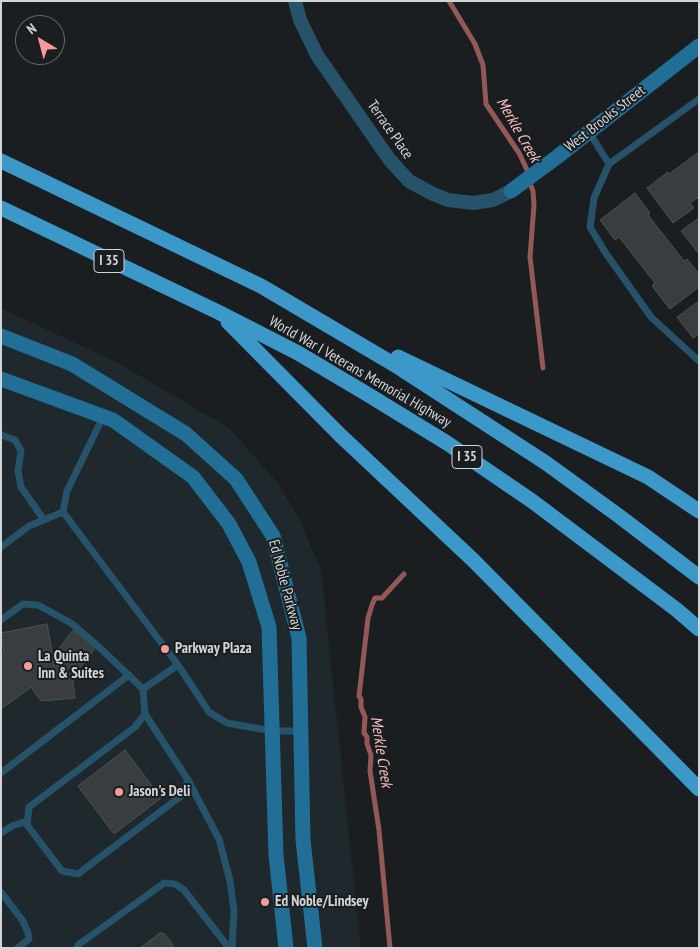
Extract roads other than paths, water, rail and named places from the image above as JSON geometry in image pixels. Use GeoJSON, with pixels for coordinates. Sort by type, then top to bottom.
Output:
{"type":"FeatureCollection","features":[{"type":"Feature","properties":{"kind":"highway","name":"World War I Veterans Memorial Highway"},"geometry":{"type":"LineString","coordinates":[[1,161],[260,286],[403,370],[546,463],[699,577]]}},
{"type":"Feature","properties":{"kind":"highway","name":"World War I Veterans Memorial Highway"},"geometry":{"type":"LineString","coordinates":[[1,208],[218,312],[298,353],[447,444],[532,502],[699,628]]}},
{"type":"Feature","properties":{"kind":"highway"},"geometry":{"type":"LineString","coordinates":[[218,312],[340,435],[474,561],[699,789]]}},
{"type":"Feature","properties":{"kind":"highway"},"geometry":{"type":"LineString","coordinates":[[315,318],[648,476],[699,511]]}},
{"type":"Feature","properties":{"kind":"main road","name":"West Brooks Street"},"geometry":{"type":"LineString","coordinates":[[510,191],[557,157],[699,46]]}},
{"type":"Feature","properties":{"kind":"main road","name":"Ed Noble Parkway"},"geometry":{"type":"LineString","coordinates":[[1,336],[72,364],[186,434],[236,479],[273,536],[299,638],[303,840],[315,948]]}},
{"type":"Feature","properties":{"kind":"main road","name":"Ed Noble Parkway"},"geometry":{"type":"LineString","coordinates":[[1,379],[113,420],[193,477],[229,524],[249,562],[269,627],[276,855],[286,948]]}},
{"type":"Feature","properties":{"kind":"street","name":"Terrace Place"},"geometry":{"type":"LineString","coordinates":[[295,1],[300,20],[318,55],[389,159],[410,181],[420,189],[440,197],[473,203],[493,200],[510,191]]}},
{"type":"Feature","properties":{"kind":"lane"},"geometry":{"type":"LineString","coordinates":[[699,99],[610,164],[594,198],[590,227],[605,252],[651,317],[699,361]]}},
{"type":"Feature","properties":{"kind":"lane"},"geometry":{"type":"LineString","coordinates":[[589,132],[610,164]]}},
{"type":"Feature","properties":{"kind":"lane"},"geometry":{"type":"LineString","coordinates":[[103,416],[67,491],[63,512],[178,665],[209,712],[227,723],[272,731],[301,731]]}},
{"type":"Feature","properties":{"kind":"lane"},"geometry":{"type":"LineString","coordinates":[[1,435],[15,440],[21,451],[18,471],[21,487],[44,520]]}},
{"type":"Feature","properties":{"kind":"lane"},"geometry":{"type":"LineString","coordinates":[[1,547],[29,526],[63,512]]}},
{"type":"Feature","properties":{"kind":"lane"},"geometry":{"type":"LineString","coordinates":[[1,620],[23,604],[38,605],[71,623],[143,689],[145,714],[188,780],[219,839],[230,881],[234,911],[230,948]]}},
{"type":"Feature","properties":{"kind":"lane"},"geometry":{"type":"LineString","coordinates":[[143,689],[178,665]]}},
{"type":"Feature","properties":{"kind":"lane"},"geometry":{"type":"LineString","coordinates":[[1,773],[128,675]]}},
{"type":"Feature","properties":{"kind":"lane"},"geometry":{"type":"LineString","coordinates":[[145,714],[135,727],[29,807],[27,825],[62,871],[78,874],[181,796],[188,780]]}},
{"type":"Feature","properties":{"kind":"lane"},"geometry":{"type":"LineString","coordinates":[[1,833],[12,826],[27,821]]}},
{"type":"Feature","properties":{"kind":"lane"},"geometry":{"type":"LineString","coordinates":[[77,948],[164,883],[175,884],[184,890],[230,948]]}},
{"type":"Feature","properties":{"kind":"lane"},"geometry":{"type":"LineString","coordinates":[[1,892],[23,921],[28,933],[29,939],[18,948]]}},
{"type":"Feature","properties":{"kind":"waterway","name":"Merkle Creek"},"geometry":{"type":"LineString","coordinates":[[449,1],[475,44],[483,65],[486,104],[519,153],[529,174],[534,205],[530,257],[543,368]]}},
{"type":"Feature","properties":{"kind":"waterway","name":"Merkle Creek"},"geometry":{"type":"LineString","coordinates":[[390,948],[379,830],[370,771],[371,755],[367,744],[367,737],[364,733],[365,717],[359,696],[368,618],[372,605],[375,598],[382,598],[404,574]]}},
{"type":"Feature","properties":{"kind":"place","name":"Parkway Plaza"},"geometry":{"type":"Point","coordinates":[165,649]}},
{"type":"Feature","properties":{"kind":"place","name":"La Quinta Inn & Suites"},"geometry":{"type":"Point","coordinates":[28,666]}},
{"type":"Feature","properties":{"kind":"place","name":"Jason's Deli"},"geometry":{"type":"Point","coordinates":[119,792]}},
{"type":"Feature","properties":{"kind":"place","name":"Ed Noble/Lindsey"},"geometry":{"type":"Point","coordinates":[265,902]}}]}
